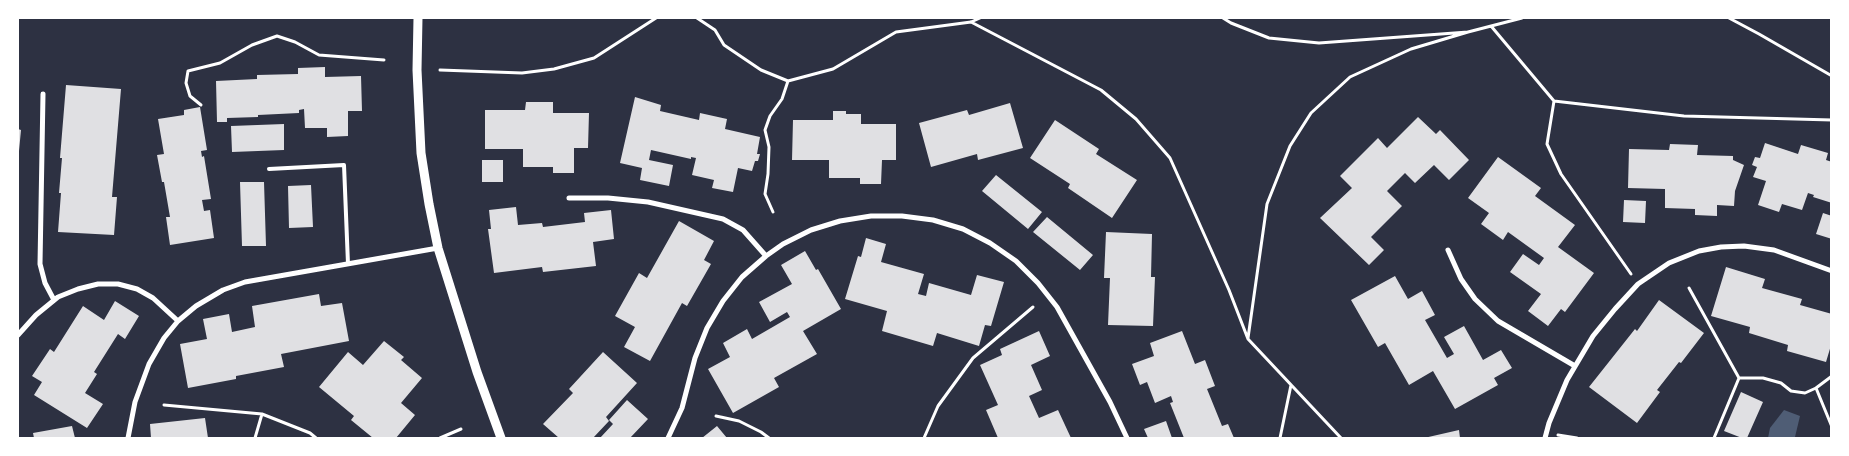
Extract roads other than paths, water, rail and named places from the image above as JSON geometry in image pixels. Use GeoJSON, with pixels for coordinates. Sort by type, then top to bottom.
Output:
{"type":"FeatureCollection","features":[{"type":"Feature","properties":{"kind":"street"},"geometry":{"type":"LineString","coordinates":[[418,18],[417,70],[421,153],[438,248],[477,372],[501,438]]}},
{"type":"Feature","properties":{"kind":"street"},"geometry":{"type":"LineString","coordinates":[[43,94],[40,264],[45,282],[54,300]]}},
{"type":"Feature","properties":{"kind":"street"},"geometry":{"type":"LineString","coordinates":[[569,198],[608,198],[648,202],[724,219],[743,230],[766,256]]}},
{"type":"Feature","properties":{"kind":"street"},"geometry":{"type":"LineString","coordinates":[[668,438],[682,408],[695,358],[707,328],[722,301],[742,277],[783,244],[811,230],[840,221],[871,216],[902,216],[933,220],[984,240],[1016,261],[1038,283],[1057,308],[1110,402],[1127,438]]}},
{"type":"Feature","properties":{"kind":"street"},"geometry":{"type":"LineString","coordinates":[[1545,438],[1549,424],[1574,366],[1593,336],[1638,284],[1668,263],[1698,252],[1721,247],[1744,246],[1774,250],[1832,271]]}},
{"type":"Feature","properties":{"kind":"street"},"geometry":{"type":"LineString","coordinates":[[128,438],[135,402],[148,364],[164,338],[178,321],[203,302],[223,290],[245,282],[438,248]]}},
{"type":"Feature","properties":{"kind":"street"},"geometry":{"type":"LineString","coordinates":[[1448,250],[1461,279],[1475,299],[1498,321],[1574,366]]}},
{"type":"Feature","properties":{"kind":"street"},"geometry":{"type":"LineString","coordinates":[[18,335],[36,315],[54,300],[78,289],[98,284],[118,284],[137,289],[153,298],[178,321]]}},
{"type":"Feature","properties":{"kind":"lane"},"geometry":{"type":"LineString","coordinates":[[269,170],[344,165],[348,264]]}},
{"type":"Feature","properties":{"kind":"water"},"geometry":{"type":"Polygon","coordinates":[[[1784,410],[1800,416],[1795,437],[1768,438],[1770,428],[1784,410]]]}}]}
